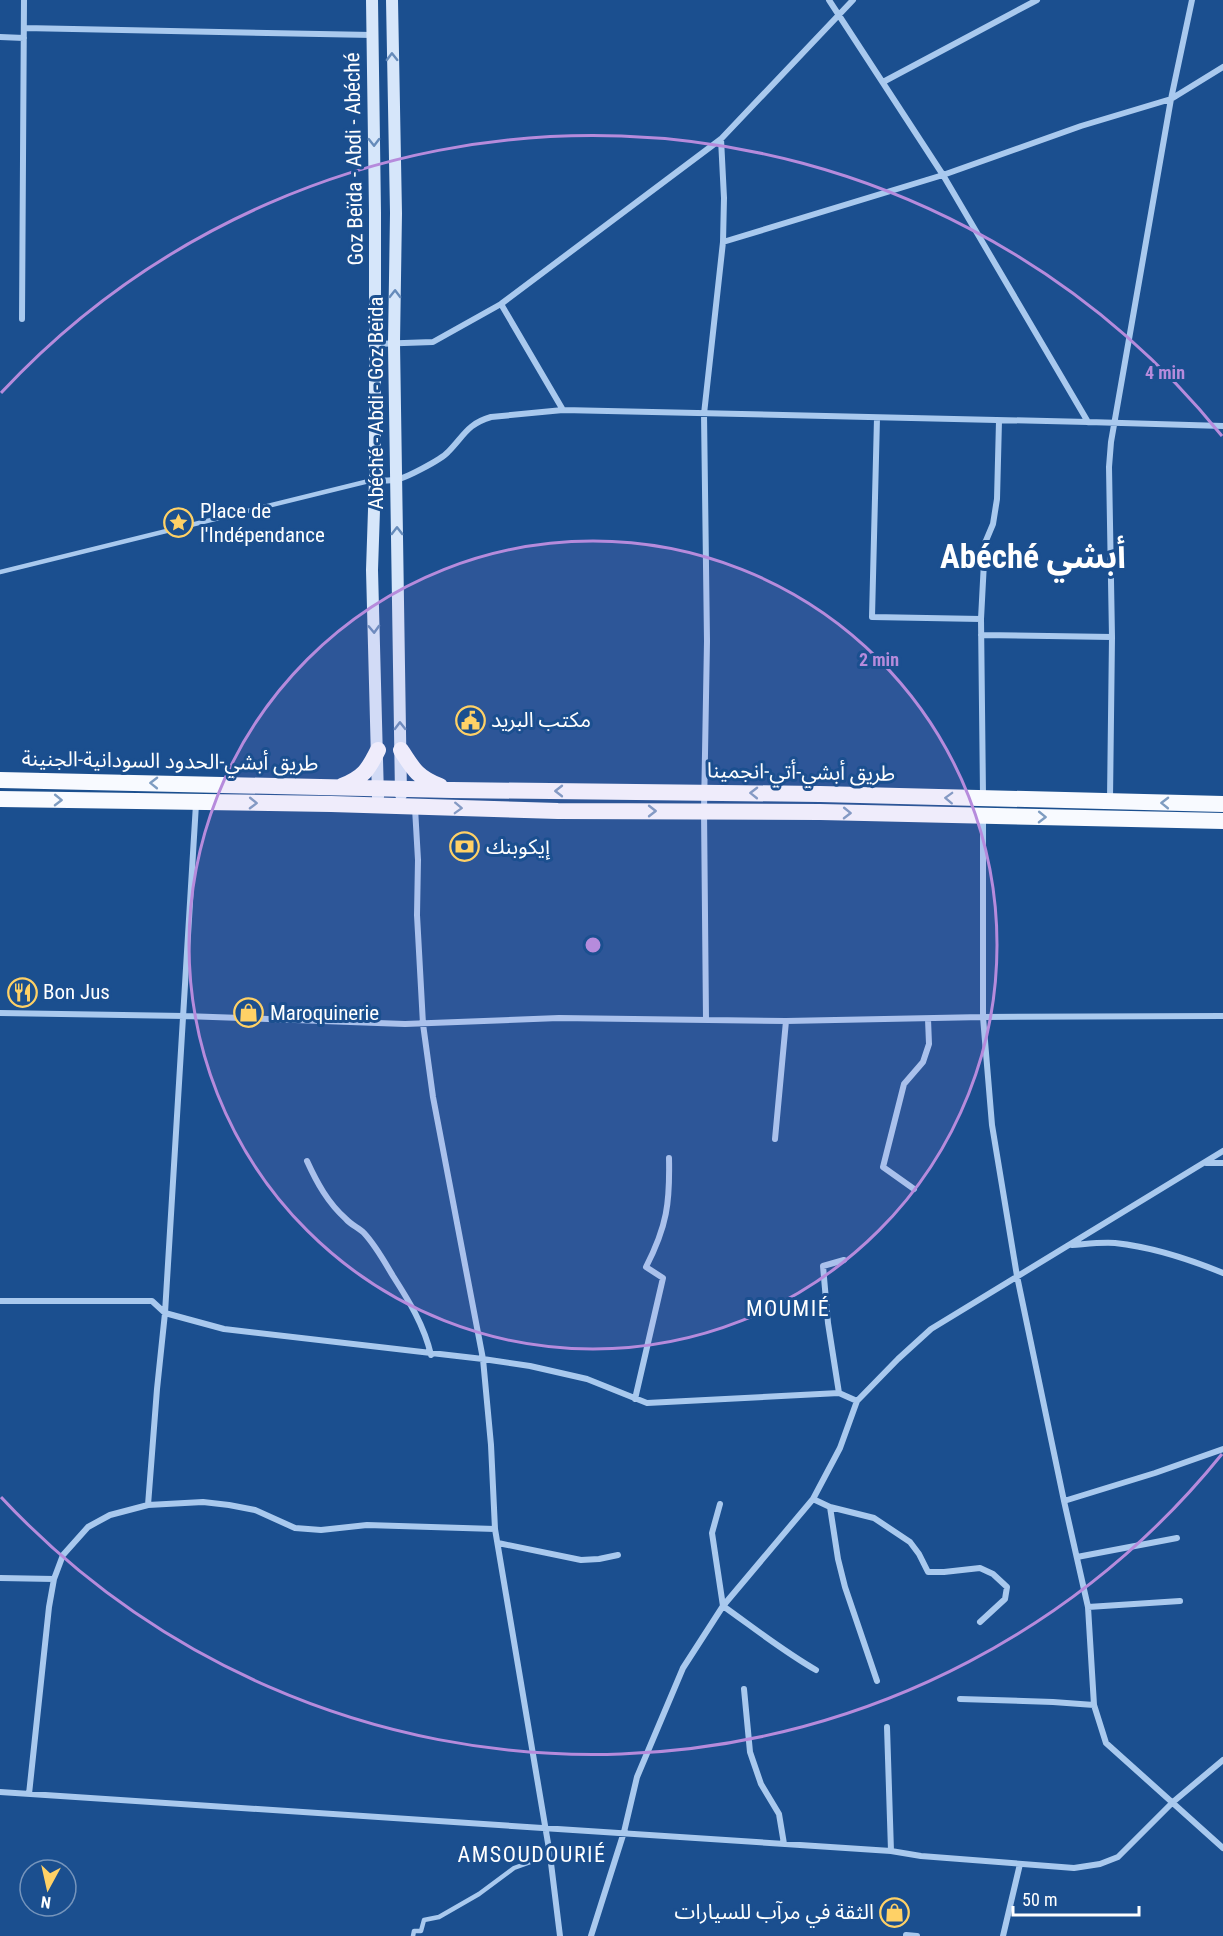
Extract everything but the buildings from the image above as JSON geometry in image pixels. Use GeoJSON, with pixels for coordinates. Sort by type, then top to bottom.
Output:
{"type":"FeatureCollection","features":[{"type":"Feature","properties":{"kind":"highway"},"geometry":{"type":"LineString","coordinates":[[339,788],[360,778],[368,771],[378,750]]}},
{"type":"Feature","properties":{"kind":"highway"},"geometry":{"type":"LineString","coordinates":[[401,750],[412,769],[424,780],[452,790]]}},
{"type":"Feature","properties":{"kind":"highway","name":"طريق أبشي-الحدود السودانية-الجنينة"},"geometry":{"type":"LineString","coordinates":[[0,780],[339,788],[378,797]]}},
{"type":"Feature","properties":{"kind":"highway","name":"طريق أبشي-أتي-انجمينا"},"geometry":{"type":"LineString","coordinates":[[378,797],[400,788],[704,793],[983,807]]}},
{"type":"Feature","properties":{"kind":"highway"},"geometry":{"type":"LineString","coordinates":[[0,799],[196,802],[378,797],[408,806],[558,811],[983,807],[1110,810],[1223,821]]}},
{"type":"Feature","properties":{"kind":"highway"},"geometry":{"type":"LineString","coordinates":[[1110,810],[1223,804]]}},
{"type":"Feature","properties":{"kind":"main road","name":"Goz Beïda - Abdi - Abéché"},"geometry":{"type":"LineString","coordinates":[[372,0],[375,345],[372,570],[378,797]]}},
{"type":"Feature","properties":{"kind":"main road","name":"Abéché - Abdi - Goz Beïda"},"geometry":{"type":"LineString","coordinates":[[392,0],[396,213],[394,343],[400,788],[408,806]]}},
{"type":"Feature","properties":{"kind":"main road"},"geometry":{"type":"LineString","coordinates":[[373,81],[393,81]]}},
{"type":"Feature","properties":{"kind":"street"},"geometry":{"type":"LineString","coordinates":[[22,319],[24,0]]}},
{"type":"Feature","properties":{"kind":"street"},"geometry":{"type":"LineString","coordinates":[[829,0],[943,175],[1088,422]]}},
{"type":"Feature","properties":{"kind":"street"},"geometry":{"type":"LineString","coordinates":[[375,345],[433,342],[501,304],[721,139],[853,0]]}},
{"type":"Feature","properties":{"kind":"street"},"geometry":{"type":"LineString","coordinates":[[883,82],[1037,0]]}},
{"type":"Feature","properties":{"kind":"street"},"geometry":{"type":"LineString","coordinates":[[1110,810],[1112,637],[1109,467],[1114,423],[1171,99],[1192,0]]}},
{"type":"Feature","properties":{"kind":"street"},"geometry":{"type":"LineString","coordinates":[[24,28],[372,34]]}},
{"type":"Feature","properties":{"kind":"street"},"geometry":{"type":"LineString","coordinates":[[0,37],[24,38]]}},
{"type":"Feature","properties":{"kind":"street"},"geometry":{"type":"LineString","coordinates":[[723,242],[943,175],[1081,126],[1171,99],[1223,67]]}},
{"type":"Feature","properties":{"kind":"street"},"geometry":{"type":"LineString","coordinates":[[706,1019],[704,414],[723,242],[724,198],[721,139]]}},
{"type":"Feature","properties":{"kind":"street"},"geometry":{"type":"LineString","coordinates":[[501,304],[563,410]]}},
{"type":"Feature","properties":{"kind":"street"},"geometry":{"type":"LineString","coordinates":[[375,480],[397,481],[439,460],[465,430],[482,420],[491,417],[563,410],[1223,426]]}},
{"type":"Feature","properties":{"kind":"street"},"geometry":{"type":"LineString","coordinates":[[877,418],[872,616],[981,619]]}},
{"type":"Feature","properties":{"kind":"street"},"geometry":{"type":"LineString","coordinates":[[999,421],[997,499],[993,524],[985,543],[981,619],[983,1017],[992,1125],[1017,1276],[1088,1607],[1094,1705],[1106,1743],[1223,1848]]}},
{"type":"Feature","properties":{"kind":"street"},"geometry":{"type":"LineString","coordinates":[[981,635],[1112,637]]}},
{"type":"Feature","properties":{"kind":"street"},"geometry":{"type":"LineString","coordinates":[[148,1505],[165,1313],[197,784]]}},
{"type":"Feature","properties":{"kind":"street"},"geometry":{"type":"LineString","coordinates":[[408,806],[418,860],[417,915],[423,1024],[433,1097],[483,1359],[491,1445],[495,1528],[550,1855],[560,1936]]}},
{"type":"Feature","properties":{"kind":"street"},"geometry":{"type":"LineString","coordinates":[[0,1013],[423,1024],[559,1018],[786,1021],[1223,1016]]}},
{"type":"Feature","properties":{"kind":"street"},"geometry":{"type":"LineString","coordinates":[[914,1189],[883,1167],[904,1084],[923,1062],[929,1044],[928,1019]]}},
{"type":"Feature","properties":{"kind":"street"},"geometry":{"type":"LineString","coordinates":[[775,1139],[786,1021]]}},
{"type":"Feature","properties":{"kind":"street"},"geometry":{"type":"LineString","coordinates":[[591,1936],[624,1832],[637,1777],[683,1668],[723,1606],[813,1499],[840,1448],[857,1401],[931,1329],[1223,1151]]}},
{"type":"Feature","properties":{"kind":"street"},"geometry":{"type":"LineString","coordinates":[[635,1399],[663,1278],[645,1267],[661,1235],[666,1217],[669,1199],[669,1158]]}},
{"type":"Feature","properties":{"kind":"street"},"geometry":{"type":"LineString","coordinates":[[307,1161],[320,1188],[330,1202],[347,1221],[363,1232],[380,1255],[416,1312],[426,1334],[431,1355]]}},
{"type":"Feature","properties":{"kind":"street"},"geometry":{"type":"LineString","coordinates":[[1205,1162],[1223,1163]]}},
{"type":"Feature","properties":{"kind":"street"},"geometry":{"type":"LineString","coordinates":[[1069,1245],[1113,1243],[1168,1253],[1193,1260],[1223,1273]]}},
{"type":"Feature","properties":{"kind":"street"},"geometry":{"type":"LineString","coordinates":[[839,1393],[828,1323],[823,1266],[844,1260]]}},
{"type":"Feature","properties":{"kind":"street"},"geometry":{"type":"LineString","coordinates":[[0,1300],[152,1301],[165,1313],[224,1329],[431,1355],[483,1359],[587,1379],[647,1403],[839,1393],[857,1401]]}},
{"type":"Feature","properties":{"kind":"street"},"geometry":{"type":"LineString","coordinates":[[1064,1501],[1223,1449]]}},
{"type":"Feature","properties":{"kind":"street"},"geometry":{"type":"LineString","coordinates":[[813,1499],[830,1508],[874,1518],[910,1542],[928,1572],[980,1568],[993,1574],[1007,1587],[1005,1599],[981,1622]]}},
{"type":"Feature","properties":{"kind":"street"},"geometry":{"type":"LineString","coordinates":[[29,1794],[54,1579],[63,1555],[88,1527],[110,1515],[148,1505],[203,1502],[255,1510],[296,1528],[321,1530],[367,1525],[495,1528]]}},
{"type":"Feature","properties":{"kind":"street"},"geometry":{"type":"LineString","coordinates":[[720,1504],[712,1533],[723,1606],[787,1654],[816,1670]]}},
{"type":"Feature","properties":{"kind":"street"},"geometry":{"type":"LineString","coordinates":[[830,1508],[845,1587],[877,1681]]}},
{"type":"Feature","properties":{"kind":"street"},"geometry":{"type":"LineString","coordinates":[[1077,1557],[1177,1538]]}},
{"type":"Feature","properties":{"kind":"street"},"geometry":{"type":"LineString","coordinates":[[498,1543],[581,1560],[618,1555]]}},
{"type":"Feature","properties":{"kind":"street"},"geometry":{"type":"LineString","coordinates":[[0,1578],[54,1579]]}},
{"type":"Feature","properties":{"kind":"street"},"geometry":{"type":"LineString","coordinates":[[1088,1607],[1179,1602]]}},
{"type":"Feature","properties":{"kind":"street"},"geometry":{"type":"LineString","coordinates":[[744,1689],[750,1752],[761,1784],[779,1814],[784,1844]]}},
{"type":"Feature","properties":{"kind":"street"},"geometry":{"type":"LineString","coordinates":[[960,1699],[1094,1705]]}},
{"type":"Feature","properties":{"kind":"street"},"geometry":{"type":"LineString","coordinates":[[887,1727],[891,1851]]}},
{"type":"Feature","properties":{"kind":"street"},"geometry":{"type":"LineString","coordinates":[[0,1792],[624,1832],[891,1851],[921,1856],[1074,1868],[1100,1864],[1118,1857],[1173,1802],[1223,1760]]}},
{"type":"Feature","properties":{"kind":"street"},"geometry":{"type":"LineString","coordinates":[[1003,1936],[1020,1864]]}},
{"type":"Feature","properties":{"kind":"street"},"geometry":{"type":"LineString","coordinates":[[906,1935],[917,1936]]}},
{"type":"Feature","properties":{"kind":"lane"},"geometry":{"type":"LineString","coordinates":[[0,572],[375,480]]}},
{"type":"Feature","properties":{"kind":"lane"},"geometry":{"type":"LineString","coordinates":[[413,1936],[414,1931],[421,1931],[424,1920],[440,1917],[478,1894],[514,1868],[550,1855]]}},
{"type":"Feature","properties":{"kind":"place","name":"Place de l'Indépendance"},"geometry":{"type":"Point","coordinates":[179,523]}},
{"type":"Feature","properties":{"kind":"place","name":"مكتب البريد"},"geometry":{"type":"Point","coordinates":[470,720]}},
{"type":"Feature","properties":{"kind":"place","name":"إيكوبنك"},"geometry":{"type":"Point","coordinates":[465,847]}},
{"type":"Feature","properties":{"kind":"place","name":"Bon Jus"},"geometry":{"type":"Point","coordinates":[22,992]}},
{"type":"Feature","properties":{"kind":"place","name":"Maroquinerie"},"geometry":{"type":"Point","coordinates":[249,1013]}},
{"type":"Feature","properties":{"kind":"place","name":"الثقة في مرآب للسيارات"},"geometry":{"type":"Point","coordinates":[895,1912]}},
{"type":"Feature","properties":{"kind":"district","name":"Abéché أبشي"},"geometry":{"type":"Point","coordinates":[1033,556]}},
{"type":"Feature","properties":{"kind":"district","name":"MOUMIÉ"},"geometry":{"type":"Point","coordinates":[788,1308]}},
{"type":"Feature","properties":{"kind":"district","name":"AMSOUDOURIÉ"},"geometry":{"type":"Point","coordinates":[532,1854]}}]}
